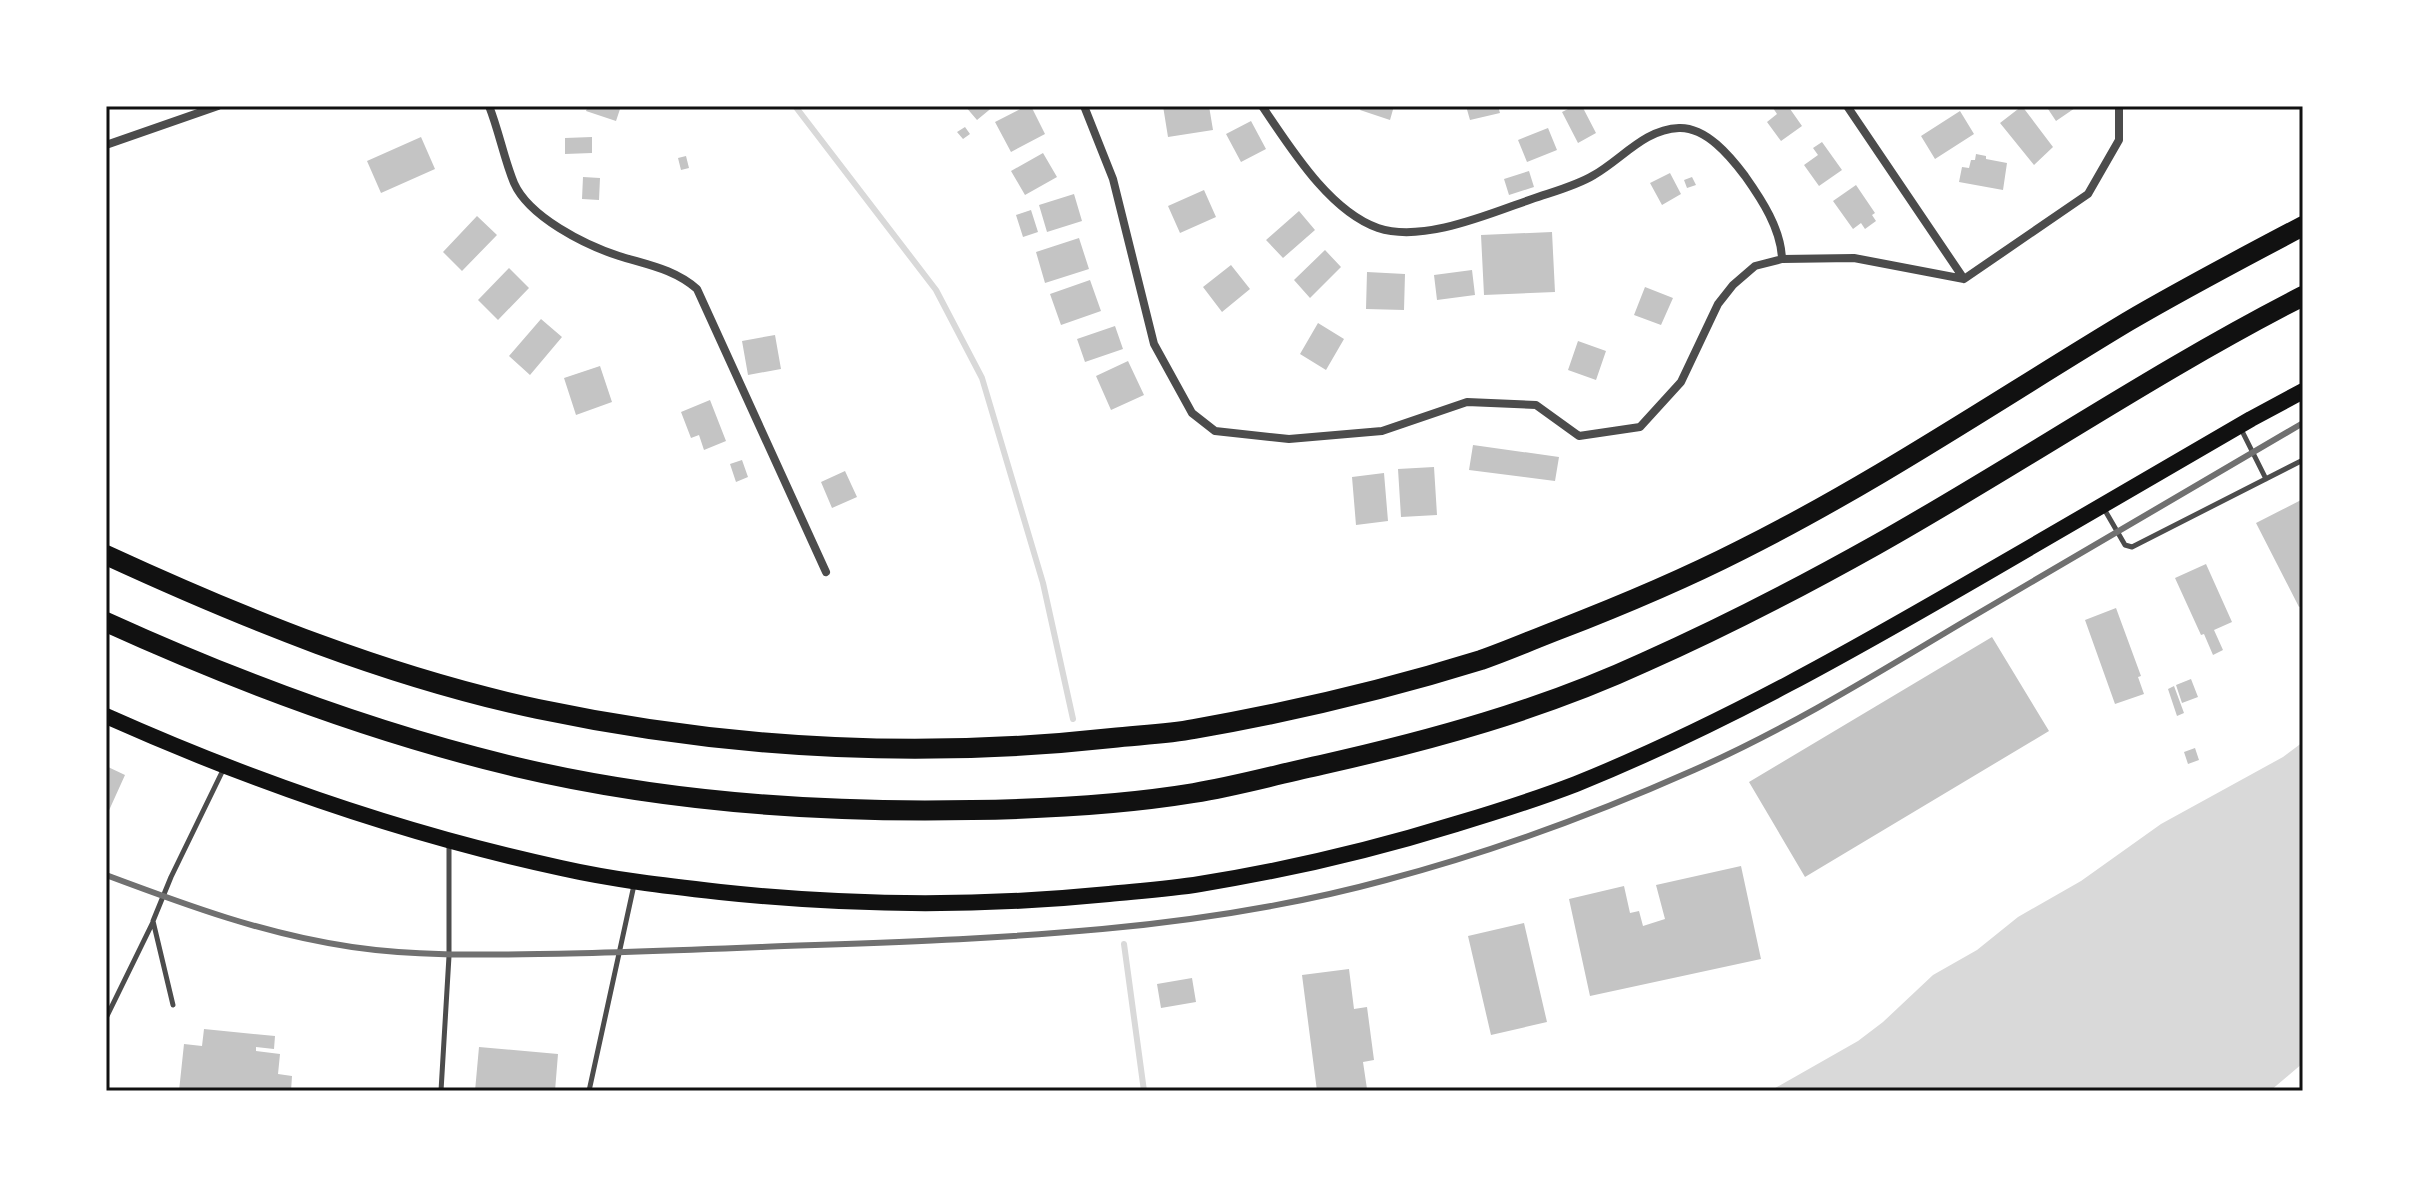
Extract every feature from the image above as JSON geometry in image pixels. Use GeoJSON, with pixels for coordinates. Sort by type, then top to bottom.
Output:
{"type":"FeatureCollection","features":[{"type":"Feature","properties":{"kind":"highway"},"geometry":{"type":"LineString","coordinates":[[106,555],[194,596],[362,661],[536,709],[640,728],[768,744],[922,750],[1050,745],[1192,730],[1367,693],[1486,658],[1619,606],[1741,550],[1850,492],[2130,321],[2303,226]]}},
{"type":"Feature","properties":{"kind":"highway"},"geometry":{"type":"LineString","coordinates":[[106,622],[249,684],[343,717],[517,767],[624,788],[752,805],[916,811],[1051,809],[1194,793],[1378,752],[1504,718],[1640,665],[1767,605],[1880,543],[2161,374],[2303,296]]}},
{"type":"Feature","properties":{"kind":"main road"},"geometry":{"type":"LineString","coordinates":[[106,716],[276,787],[384,822],[566,869],[635,881],[778,898],[921,904],[999,902],[1195,885],[1390,844],[1572,785],[1697,730],[1851,651],[2303,391]]}},
{"type":"Feature","properties":{"kind":"street"},"geometry":{"type":"LineString","coordinates":[[106,145],[218,106]]}},
{"type":"Feature","properties":{"kind":"street"},"geometry":{"type":"LineString","coordinates":[[489,106],[514,185],[533,209],[597,249],[681,275],[697,289],[826,572]]}},
{"type":"Feature","properties":{"kind":"street"},"geometry":{"type":"LineString","coordinates":[[1084,106],[1113,179],[1154,344],[1192,413],[1215,431],[1289,439],[1382,431],[1467,402],[1536,405],[1579,436],[1640,427],[1681,382],[1718,304],[1733,285],[1755,266],[1782,259],[1854,258],[1964,279],[2088,194],[2119,140],[2119,106]]}},
{"type":"Feature","properties":{"kind":"street"},"geometry":{"type":"LineString","coordinates":[[1262,106],[1289,148],[1343,206],[1377,228],[1401,232],[1462,223],[1549,193],[1594,175],[1643,140],[1663,130],[1692,130],[1705,135],[1723,150],[1743,174],[1775,227],[1782,259]]}},
{"type":"Feature","properties":{"kind":"street"},"geometry":{"type":"LineString","coordinates":[[1847,106],[1964,279]]}},
{"type":"Feature","properties":{"kind":"lane"},"geometry":{"type":"LineString","coordinates":[[2240,426],[2266,479]]}},
{"type":"Feature","properties":{"kind":"lane"},"geometry":{"type":"LineString","coordinates":[[2102,505],[2125,545],[2132,547],[2303,460]]}},
{"type":"Feature","properties":{"kind":"lane"},"geometry":{"type":"LineString","coordinates":[[106,1018],[225,767]]}},
{"type":"Feature","properties":{"kind":"lane"},"geometry":{"type":"LineString","coordinates":[[441,1091],[449,956],[449,840]]}},
{"type":"Feature","properties":{"kind":"lane"},"geometry":{"type":"LineString","coordinates":[[589,1091],[635,881]]}},
{"type":"Feature","properties":{"kind":"lane"},"geometry":{"type":"LineString","coordinates":[[153,921],[173,1005]]}},
{"type":"Feature","properties":{"kind":"shaded area"},"geometry":{"type":"Polygon","coordinates":[[[2303,742],[2303,1063],[2270,1091],[1770,1091],[1858,1041],[1933,975],[1977,950],[2018,917],[2081,881],[2161,824],[2283,757],[2303,742]]]}},
{"type":"Feature","properties":{"kind":"building"},"geometry":{"type":"Polygon","coordinates":[[[588,106],[621,106],[616,121],[586,111],[588,106]]]}},
{"type":"Feature","properties":{"kind":"building"},"geometry":{"type":"Polygon","coordinates":[[[965,106],[994,106],[977,120],[965,106]]]}},
{"type":"Feature","properties":{"kind":"building"},"geometry":{"type":"Polygon","coordinates":[[[1031,106],[1045,134],[1011,152],[995,122],[1031,106]]]}},
{"type":"Feature","properties":{"kind":"building"},"geometry":{"type":"Polygon","coordinates":[[[1163,106],[1209,106],[1213,130],[1168,137],[1163,106]]]}},
{"type":"Feature","properties":{"kind":"building"},"geometry":{"type":"Polygon","coordinates":[[[1362,106],[1394,106],[1390,120],[1360,110],[1362,106]]]}},
{"type":"Feature","properties":{"kind":"building"},"geometry":{"type":"Polygon","coordinates":[[[1466,106],[1498,106],[1500,113],[1470,120],[1466,106]]]}},
{"type":"Feature","properties":{"kind":"building"},"geometry":{"type":"Polygon","coordinates":[[[1582,106],[1596,133],[1578,143],[1562,112],[1582,106]]]}},
{"type":"Feature","properties":{"kind":"building"},"geometry":{"type":"Polygon","coordinates":[[[1788,106],[1802,126],[1781,141],[1767,122],[1777,114],[1773,108],[1788,106]]]}},
{"type":"Feature","properties":{"kind":"building"},"geometry":{"type":"Polygon","coordinates":[[[2022,106],[2053,147],[2034,165],[2000,123],[2022,106]]]}},
{"type":"Feature","properties":{"kind":"building"},"geometry":{"type":"Polygon","coordinates":[[[2046,106],[2078,106],[2056,121],[2046,106]]]}},
{"type":"Feature","properties":{"kind":"building"},"geometry":{"type":"Polygon","coordinates":[[[1960,111],[1974,134],[1935,159],[1921,136],[1960,111]]]}},
{"type":"Feature","properties":{"kind":"building"},"geometry":{"type":"Polygon","coordinates":[[[1251,121],[1266,149],[1241,162],[1226,134],[1251,121]]]}},
{"type":"Feature","properties":{"kind":"building"},"geometry":{"type":"Polygon","coordinates":[[[965,127],[970,134],[963,139],[957,132],[965,127]]]}},
{"type":"Feature","properties":{"kind":"building"},"geometry":{"type":"Polygon","coordinates":[[[1548,128],[1557,150],[1527,162],[1518,140],[1548,128]]]}},
{"type":"Feature","properties":{"kind":"building"},"geometry":{"type":"Polygon","coordinates":[[[421,137],[435,169],[381,193],[367,161],[421,137]]]}},
{"type":"Feature","properties":{"kind":"building"},"geometry":{"type":"Polygon","coordinates":[[[592,137],[592,153],[565,154],[565,138],[592,137]]]}},
{"type":"Feature","properties":{"kind":"building"},"geometry":{"type":"Polygon","coordinates":[[[1822,142],[1842,170],[1819,186],[1804,165],[1818,155],[1813,148],[1822,142]]]}},
{"type":"Feature","properties":{"kind":"building"},"geometry":{"type":"Polygon","coordinates":[[[1043,153],[1057,177],[1025,195],[1011,171],[1043,153]]]}},
{"type":"Feature","properties":{"kind":"building"},"geometry":{"type":"Polygon","coordinates":[[[1976,154],[2007,163],[2003,190],[1959,182],[1962,167],[1969,168],[1976,154]]]}},
{"type":"Feature","properties":{"kind":"building"},"geometry":{"type":"Polygon","coordinates":[[[686,156],[689,168],[681,170],[678,158],[686,156]]]}},
{"type":"Feature","properties":{"kind":"building"},"geometry":{"type":"Polygon","coordinates":[[[1529,171],[1534,187],[1509,195],[1504,179],[1529,171]]]}},
{"type":"Feature","properties":{"kind":"building"},"geometry":{"type":"Polygon","coordinates":[[[1670,173],[1681,194],[1662,205],[1650,183],[1670,173]]]}},
{"type":"Feature","properties":{"kind":"building"},"geometry":{"type":"Polygon","coordinates":[[[583,177],[600,178],[599,200],[582,199],[583,177]]]}},
{"type":"Feature","properties":{"kind":"building"},"geometry":{"type":"Polygon","coordinates":[[[1692,177],[1696,185],[1687,188],[1684,180],[1692,177]]]}},
{"type":"Feature","properties":{"kind":"building"},"geometry":{"type":"Polygon","coordinates":[[[1856,185],[1875,213],[1872,215],[1876,221],[1865,229],[1861,223],[1853,229],[1833,201],[1856,185]]]}},
{"type":"Feature","properties":{"kind":"building"},"geometry":{"type":"Polygon","coordinates":[[[1204,190],[1216,217],[1180,233],[1168,206],[1204,190]]]}},
{"type":"Feature","properties":{"kind":"building"},"geometry":{"type":"Polygon","coordinates":[[[1074,194],[1082,221],[1047,232],[1039,205],[1074,194]]]}},
{"type":"Feature","properties":{"kind":"building"},"geometry":{"type":"Polygon","coordinates":[[[1031,210],[1038,232],[1023,237],[1016,215],[1031,210]]]}},
{"type":"Feature","properties":{"kind":"building"},"geometry":{"type":"Polygon","coordinates":[[[1299,211],[1315,230],[1283,258],[1266,240],[1299,211]]]}},
{"type":"Feature","properties":{"kind":"building"},"geometry":{"type":"Polygon","coordinates":[[[477,216],[497,235],[462,271],[443,252],[477,216]]]}},
{"type":"Feature","properties":{"kind":"building"},"geometry":{"type":"Polygon","coordinates":[[[1552,232],[1555,292],[1484,295],[1481,235],[1552,232]]]}},
{"type":"Feature","properties":{"kind":"building"},"geometry":{"type":"Polygon","coordinates":[[[1079,238],[1089,269],[1045,283],[1036,252],[1079,238]]]}},
{"type":"Feature","properties":{"kind":"building"},"geometry":{"type":"Polygon","coordinates":[[[1325,250],[1341,267],[1310,298],[1294,280],[1325,250]]]}},
{"type":"Feature","properties":{"kind":"building"},"geometry":{"type":"Polygon","coordinates":[[[1231,265],[1250,289],[1222,312],[1203,287],[1231,265]]]}},
{"type":"Feature","properties":{"kind":"building"},"geometry":{"type":"Polygon","coordinates":[[[509,268],[529,288],[498,320],[478,300],[509,268]]]}},
{"type":"Feature","properties":{"kind":"building"},"geometry":{"type":"Polygon","coordinates":[[[1472,270],[1475,295],[1437,300],[1434,275],[1472,270]]]}},
{"type":"Feature","properties":{"kind":"building"},"geometry":{"type":"Polygon","coordinates":[[[1367,272],[1405,274],[1404,310],[1366,309],[1367,272]]]}},
{"type":"Feature","properties":{"kind":"building"},"geometry":{"type":"Polygon","coordinates":[[[1090,280],[1101,311],[1061,325],[1050,294],[1090,280]]]}},
{"type":"Feature","properties":{"kind":"building"},"geometry":{"type":"Polygon","coordinates":[[[1645,287],[1673,298],[1661,325],[1634,315],[1645,287]]]}},
{"type":"Feature","properties":{"kind":"building"},"geometry":{"type":"Polygon","coordinates":[[[541,319],[562,337],[530,375],[509,356],[541,319]]]}},
{"type":"Feature","properties":{"kind":"building"},"geometry":{"type":"Polygon","coordinates":[[[1318,323],[1344,339],[1326,370],[1300,354],[1318,323]]]}},
{"type":"Feature","properties":{"kind":"building"},"geometry":{"type":"Polygon","coordinates":[[[1115,326],[1123,349],[1085,362],[1077,339],[1115,326]]]}},
{"type":"Feature","properties":{"kind":"building"},"geometry":{"type":"Polygon","coordinates":[[[775,335],[781,369],[748,375],[742,341],[775,335]]]}},
{"type":"Feature","properties":{"kind":"building"},"geometry":{"type":"Polygon","coordinates":[[[1578,341],[1606,351],[1596,380],[1568,370],[1578,341]]]}},
{"type":"Feature","properties":{"kind":"building"},"geometry":{"type":"Polygon","coordinates":[[[1128,361],[1144,395],[1111,410],[1096,376],[1128,361]]]}},
{"type":"Feature","properties":{"kind":"building"},"geometry":{"type":"Polygon","coordinates":[[[600,366],[612,402],[576,415],[564,378],[600,366]]]}},
{"type":"Feature","properties":{"kind":"building"},"geometry":{"type":"Polygon","coordinates":[[[710,400],[726,441],[704,450],[699,435],[691,438],[681,412],[710,400]]]}},
{"type":"Feature","properties":{"kind":"building"},"geometry":{"type":"Polygon","coordinates":[[[1473,445],[1559,457],[1555,481],[1469,470],[1473,445]]]}},
{"type":"Feature","properties":{"kind":"building"},"geometry":{"type":"Polygon","coordinates":[[[742,460],[748,477],[736,482],[730,464],[742,460]]]}},
{"type":"Feature","properties":{"kind":"building"},"geometry":{"type":"Polygon","coordinates":[[[1434,467],[1437,515],[1401,517],[1398,469],[1434,467]]]}},
{"type":"Feature","properties":{"kind":"building"},"geometry":{"type":"Polygon","coordinates":[[[845,471],[857,497],[832,508],[821,482],[845,471]]]}},
{"type":"Feature","properties":{"kind":"building"},"geometry":{"type":"Polygon","coordinates":[[[1384,473],[1388,521],[1356,525],[1352,477],[1384,473]]]}},
{"type":"Feature","properties":{"kind":"building"},"geometry":{"type":"Polygon","coordinates":[[[2303,499],[2303,605],[2299,607],[2256,523],[2303,499]]]}},
{"type":"Feature","properties":{"kind":"building"},"geometry":{"type":"Polygon","coordinates":[[[2206,564],[2232,622],[2214,630],[2223,650],[2213,655],[2175,578],[2206,564]]]}},
{"type":"Feature","properties":{"kind":"building"},"geometry":{"type":"Polygon","coordinates":[[[2116,608],[2141,676],[2138,677],[2144,694],[2115,704],[2085,620],[2116,608]]]}},
{"type":"Feature","properties":{"kind":"building"},"geometry":{"type":"Polygon","coordinates":[[[1992,637],[2049,731],[1805,877],[1749,782],[1992,637]]]}},
{"type":"Feature","properties":{"kind":"building"},"geometry":{"type":"Polygon","coordinates":[[[2191,679],[2198,697],[2182,703],[2176,685],[2191,679]]]}},
{"type":"Feature","properties":{"kind":"building"},"geometry":{"type":"Polygon","coordinates":[[[2174,686],[2184,713],[2177,716],[2168,689],[2174,686]]]}},
{"type":"Feature","properties":{"kind":"building"},"geometry":{"type":"Polygon","coordinates":[[[2195,748],[2199,760],[2188,764],[2184,752],[2195,748]]]}},
{"type":"Feature","properties":{"kind":"building"},"geometry":{"type":"Polygon","coordinates":[[[106,766],[125,775],[106,817],[106,766]]]}},
{"type":"Feature","properties":{"kind":"building"},"geometry":{"type":"Polygon","coordinates":[[[1741,866],[1761,959],[1590,996],[1569,899],[1624,886],[1630,913],[1639,911],[1643,926],[1665,919],[1656,885],[1741,866]]]}},
{"type":"Feature","properties":{"kind":"building"},"geometry":{"type":"Polygon","coordinates":[[[1524,923],[1547,1022],[1491,1035],[1468,936],[1524,923]]]}},
{"type":"Feature","properties":{"kind":"building"},"geometry":{"type":"Polygon","coordinates":[[[1349,969],[1354,1009],[1367,1007],[1374,1060],[1363,1062],[1367,1089],[1317,1091],[1302,975],[1349,969]]]}},
{"type":"Feature","properties":{"kind":"building"},"geometry":{"type":"Polygon","coordinates":[[[1192,978],[1196,1002],[1161,1008],[1157,984],[1192,978]]]}},
{"type":"Feature","properties":{"kind":"building"},"geometry":{"type":"Polygon","coordinates":[[[204,1029],[275,1036],[274,1049],[256,1047],[256,1051],[280,1054],[278,1074],[292,1076],[291,1091],[179,1091],[184,1044],[202,1046],[204,1029]]]}},
{"type":"Feature","properties":{"kind":"building"},"geometry":{"type":"Polygon","coordinates":[[[479,1047],[558,1054],[555,1091],[475,1091],[479,1047]]]}},
{"type":"Feature","properties":{"kind":"waterway"},"geometry":{"type":"LineString","coordinates":[[795,106],[936,290],[982,378],[1043,583],[1073,719]]}},
{"type":"Feature","properties":{"kind":"waterway"},"geometry":{"type":"LineString","coordinates":[[1124,944],[1144,1091]]}},
{"type":"Feature","properties":{"kind":"railway"},"geometry":{"type":"LineString","coordinates":[[106,875],[197,908],[289,935],[375,950],[445,954],[622,952],[997,937],[1154,924],[1309,899],[1426,869],[1543,831],[1729,754],[1862,682],[2303,423]]}}]}
